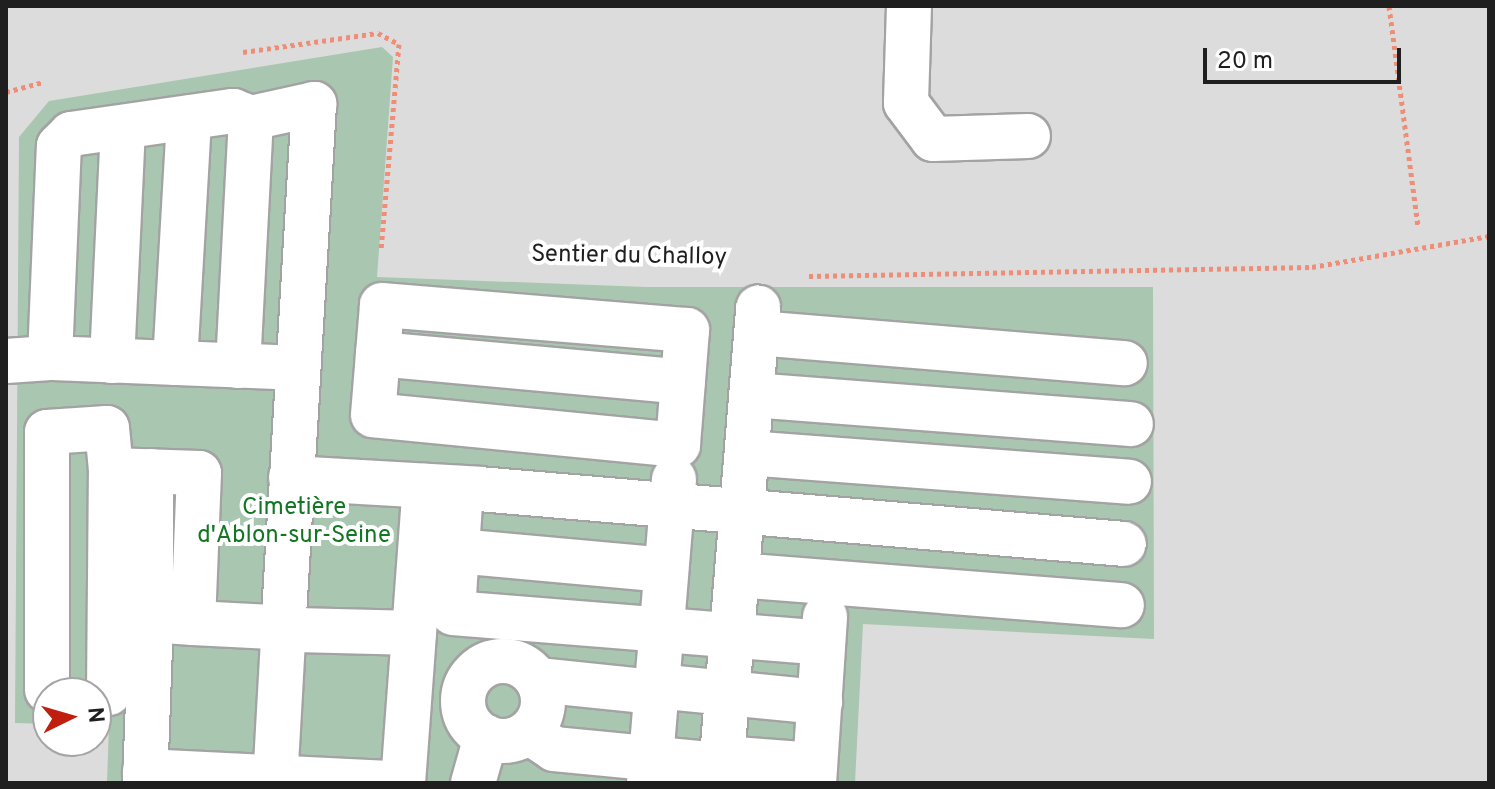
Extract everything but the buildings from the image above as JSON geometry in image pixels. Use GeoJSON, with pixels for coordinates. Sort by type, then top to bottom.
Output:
{"type":"FeatureCollection","features":[{"type":"Feature","properties":{"kind":"lane"},"geometry":{"type":"LineString","coordinates":[[909,6],[906,103],[933,139],[1028,136]]}},
{"type":"Feature","properties":{"kind":"lane"},"geometry":{"type":"LineString","coordinates":[[50,358],[59,146],[71,134],[233,111],[251,118],[314,104],[275,780]]}},
{"type":"Feature","properties":{"kind":"lane"},"geometry":{"type":"LineString","coordinates":[[175,363],[189,117]]}},
{"type":"Feature","properties":{"kind":"lane"},"geometry":{"type":"LineString","coordinates":[[238,366],[251,118]]}},
{"type":"Feature","properties":{"kind":"lane"},"geometry":{"type":"LineString","coordinates":[[112,361],[123,127]]}},
{"type":"Feature","properties":{"kind":"lane"},"geometry":{"type":"LineString","coordinates":[[650,771],[655,689],[678,445],[687,330],[382,305],[373,415],[678,445]]}},
{"type":"Feature","properties":{"kind":"lane"},"geometry":{"type":"LineString","coordinates":[[403,783],[414,633],[455,488],[485,425],[494,313]]}},
{"type":"Feature","properties":{"kind":"lane"},"geometry":{"type":"LineString","coordinates":[[721,768],[758,320],[1011,339],[1125,363]]}},
{"type":"Feature","properties":{"kind":"lane"},"geometry":{"type":"LineString","coordinates":[[529,732],[554,749],[650,771],[721,768],[814,774],[823,643],[857,523],[875,329]]}},
{"type":"Feature","properties":{"kind":"lane"},"geometry":{"type":"LineString","coordinates":[[990,595],[1011,339]]}},
{"type":"Feature","properties":{"kind":"lane"},"geometry":{"type":"LineString","coordinates":[[378,354],[683,382]]}},
{"type":"Feature","properties":{"kind":"lane"},"geometry":{"type":"LineString","coordinates":[[6,361],[50,358],[298,368]]}},
{"type":"Feature","properties":{"kind":"lane"},"geometry":{"type":"LineString","coordinates":[[752,395],[1131,424]]}},
{"type":"Feature","properties":{"kind":"lane"},"geometry":{"type":"LineString","coordinates":[[47,677],[47,432],[107,428],[131,471],[172,621],[145,777],[393,783]]}},
{"type":"Feature","properties":{"kind":"lane"},"geometry":{"type":"LineString","coordinates":[[747,453],[1129,482]]}},
{"type":"Feature","properties":{"kind":"lane"},"geometry":{"type":"LineString","coordinates":[[111,677],[131,471]]}},
{"type":"Feature","properties":{"kind":"lane"},"geometry":{"type":"LineString","coordinates":[[291,478],[455,488],[1124,544]]}},
{"type":"Feature","properties":{"kind":"lane"},"geometry":{"type":"LineString","coordinates":[[455,488],[457,551],[453,613],[823,643]]}},
{"type":"Feature","properties":{"kind":"lane"},"geometry":{"type":"LineString","coordinates":[[457,551],[666,570]]}},
{"type":"Feature","properties":{"kind":"lane"},"geometry":{"type":"LineString","coordinates":[[737,575],[1122,605]]}},
{"type":"Feature","properties":{"kind":"lane"},"geometry":{"type":"LineString","coordinates":[[172,621],[414,633]]}},
{"type":"Feature","properties":{"kind":"lane"},"geometry":{"type":"LineString","coordinates":[[538,680],[543,706],[529,732],[510,740],[486,737],[467,719],[464,692],[478,669],[491,662],[518,663],[538,680],[820,702]]}},
{"type":"Feature","properties":{"kind":"lane"},"geometry":{"type":"LineString","coordinates":[[473,783],[486,737]]}},
{"type":"Feature","properties":{"kind":"path"},"geometry":{"type":"LineString","coordinates":[[1389,6],[1418,227]]}},
{"type":"Feature","properties":{"kind":"path"},"geometry":{"type":"LineString","coordinates":[[242,53],[378,33],[399,44],[381,250],[390,260]]}},
{"type":"Feature","properties":{"kind":"path"},"geometry":{"type":"LineString","coordinates":[[6,92],[44,81]]}},
{"type":"Feature","properties":{"kind":"path"},"geometry":{"type":"LineString","coordinates":[[797,276],[1312,267],[1489,236]]}},
{"type":"Feature","properties":{"kind":"shaded area"},"geometry":{"type":"Polygon","coordinates":[[[6,6],[1489,6],[1489,783],[6,783],[6,6]]]}},
{"type":"Feature","properties":{"kind":"green space","name":"Cimetière d'Ablon-sur-Seine"},"geometry":{"type":"Polygon","coordinates":[[[382,47],[393,57],[377,277],[646,287],[1153,287],[1154,639],[863,624],[855,783],[107,783],[108,757],[112,757],[112,677],[32,677],[32,724],[15,723],[19,137],[49,101],[382,47]]]}}]}
